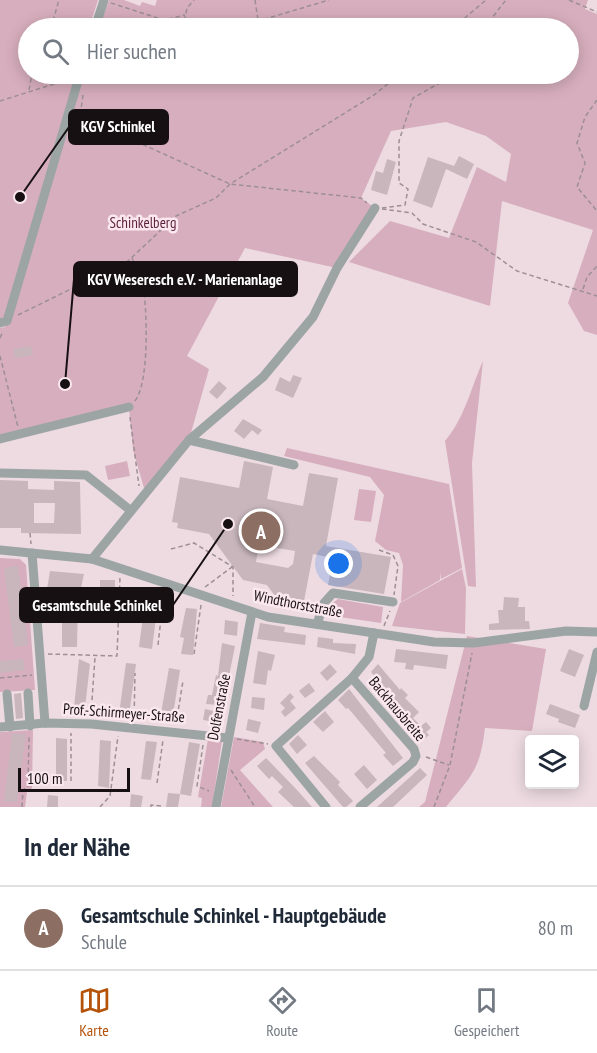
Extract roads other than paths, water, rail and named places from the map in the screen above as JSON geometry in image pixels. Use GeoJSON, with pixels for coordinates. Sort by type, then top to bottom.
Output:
{"type":"FeatureCollection","features":[{"type":"Feature","properties":{"kind":"street"},"geometry":{"type":"LineString","coordinates":[[98,18],[104,0]]}},
{"type":"Feature","properties":{"kind":"street"},"geometry":{"type":"LineString","coordinates":[[4,322],[80,84]]}},
{"type":"Feature","properties":{"kind":"street"},"geometry":{"type":"LineString","coordinates":[[92,559],[141,496],[189,440],[263,377],[314,317],[337,268],[375,208]]}},
{"type":"Feature","properties":{"kind":"street"},"geometry":{"type":"LineString","coordinates":[[0,439],[129,407]]}},
{"type":"Feature","properties":{"kind":"street"},"geometry":{"type":"LineString","coordinates":[[189,440],[294,465]]}},
{"type":"Feature","properties":{"kind":"street"},"geometry":{"type":"LineString","coordinates":[[0,473],[86,475],[130,510]]}},
{"type":"Feature","properties":{"kind":"street","name":"Windthorststraße"},"geometry":{"type":"LineString","coordinates":[[0,550],[92,559],[252,612],[434,642],[474,643],[566,631],[597,632]]}},
{"type":"Feature","properties":{"kind":"street","name":"Prof.-Schirmeyer-Straße"},"geometry":{"type":"LineString","coordinates":[[32,553],[45,723],[120,726],[228,738]]}},
{"type":"Feature","properties":{"kind":"street"},"geometry":{"type":"LineString","coordinates":[[317,624],[324,603],[333,592],[393,603]]}},
{"type":"Feature","properties":{"kind":"street","name":"Dolfenstraße"},"geometry":{"type":"LineString","coordinates":[[216,807],[252,612]]}},
{"type":"Feature","properties":{"kind":"street","name":"Backhausbreite"},"geometry":{"type":"LineString","coordinates":[[326,807],[276,746],[352,678],[369,657],[378,634]]}},
{"type":"Feature","properties":{"kind":"street"},"geometry":{"type":"LineString","coordinates":[[584,706],[597,652]]}},
{"type":"Feature","properties":{"kind":"street","name":"Backhausbreite"},"geometry":{"type":"LineString","coordinates":[[352,678],[414,749],[416,756],[413,762],[360,807]]}},
{"type":"Feature","properties":{"kind":"street"},"geometry":{"type":"LineString","coordinates":[[28,693],[30,726]]}},
{"type":"Feature","properties":{"kind":"street"},"geometry":{"type":"LineString","coordinates":[[7,694],[5,727],[45,723]]}},
{"type":"Feature","properties":{"kind":"place","name":"KGV Schinkel"},"geometry":{"type":"Point","coordinates":[20,197]}},
{"type":"Feature","properties":{"kind":"place","name":"KGV Weseresch e.V. - Marienanlage"},"geometry":{"type":"Point","coordinates":[65,384]}},
{"type":"Feature","properties":{"kind":"place","name":"Gesamtschule Schinkel"},"geometry":{"type":"Point","coordinates":[228,524]}},
{"type":"Feature","properties":{"kind":"place","name":"Gesamtschule Schinkel - Hauptgebäude"},"geometry":{"type":"Point","coordinates":[261,531]}},
{"type":"Feature","properties":{"kind":"park label","name":"Schinkelberg"},"geometry":{"type":"Point","coordinates":[143,223]}}]}
